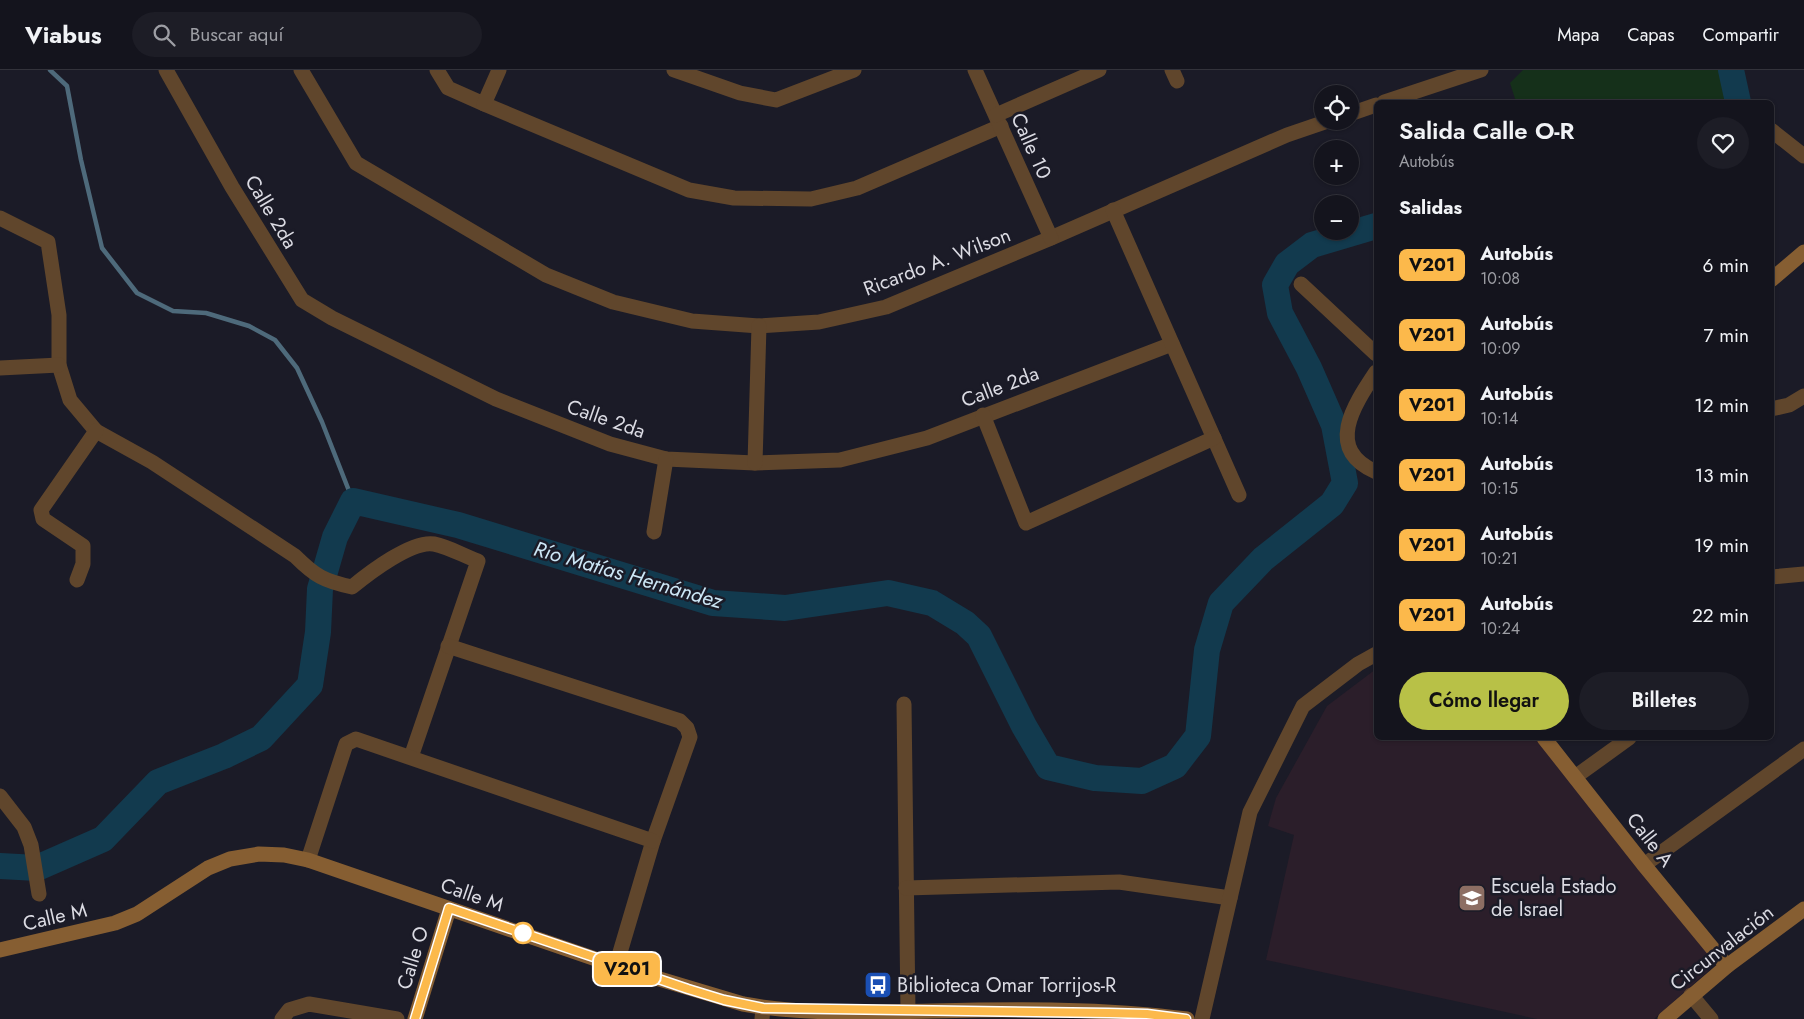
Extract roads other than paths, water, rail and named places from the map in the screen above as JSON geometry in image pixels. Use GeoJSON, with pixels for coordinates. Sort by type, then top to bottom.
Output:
{"type":"FeatureCollection","features":[{"type":"Feature","properties":{"kind":"street","name":"Ricardo A. Wilson"},"geometry":{"type":"LineString","coordinates":[[301,70],[356,162],[546,275],[613,302],[692,321],[759,326],[819,322],[886,307],[1051,238],[1287,135],[1314,126]]}},
{"type":"Feature","properties":{"kind":"street"},"geometry":{"type":"LineString","coordinates":[[437,70],[448,88],[690,190],[734,198],[811,199],[857,188],[998,121],[1099,70]]}},
{"type":"Feature","properties":{"kind":"street"},"geometry":{"type":"LineString","coordinates":[[484,104],[499,70]]}},
{"type":"Feature","properties":{"kind":"street"},"geometry":{"type":"LineString","coordinates":[[674,70],[740,93],[776,100],[854,70]]}},
{"type":"Feature","properties":{"kind":"street","name":"Calle 10"},"geometry":{"type":"LineString","coordinates":[[975,70],[1051,238]]}},
{"type":"Feature","properties":{"kind":"street"},"geometry":{"type":"LineString","coordinates":[[1390,100],[1479,70]]}},
{"type":"Feature","properties":{"kind":"street","name":"Calle 2da"},"geometry":{"type":"LineString","coordinates":[[173,72],[232,187],[302,300],[332,318],[496,399],[610,444],[666,458],[755,463],[840,460],[926,438],[1172,344]]}},
{"type":"Feature","properties":{"kind":"street"},"geometry":{"type":"LineString","coordinates":[[1359,111],[1374,106]]}},
{"type":"Feature","properties":{"kind":"street"},"geometry":{"type":"LineString","coordinates":[[1774,132],[1804,156]]}},
{"type":"Feature","properties":{"kind":"street"},"geometry":{"type":"LineString","coordinates":[[1113,210],[1239,494]]}},
{"type":"Feature","properties":{"kind":"street"},"geometry":{"type":"LineString","coordinates":[[0,218],[48,242],[59,315],[59,365],[70,400],[96,431],[152,462],[295,556],[309,571],[338,584],[352,587],[378,565],[417,547],[433,544],[478,561],[411,757]]}},
{"type":"Feature","properties":{"kind":"street"},"geometry":{"type":"LineString","coordinates":[[1774,277],[1804,252]]}},
{"type":"Feature","properties":{"kind":"street"},"geometry":{"type":"LineString","coordinates":[[1301,284],[1374,352]]}},
{"type":"Feature","properties":{"kind":"street"},"geometry":{"type":"LineString","coordinates":[[755,463],[759,326]]}},
{"type":"Feature","properties":{"kind":"street"},"geometry":{"type":"LineString","coordinates":[[0,368],[59,365]]}},
{"type":"Feature","properties":{"kind":"street"},"geometry":{"type":"LineString","coordinates":[[1374,375],[1357,399],[1350,416],[1346,434],[1353,456],[1364,466],[1374,471]]}},
{"type":"Feature","properties":{"kind":"street"},"geometry":{"type":"LineString","coordinates":[[1774,408],[1789,405],[1804,396]]}},
{"type":"Feature","properties":{"kind":"street"},"geometry":{"type":"LineString","coordinates":[[983,415],[1026,523],[1214,438]]}},
{"type":"Feature","properties":{"kind":"street"},"geometry":{"type":"LineString","coordinates":[[77,580],[83,564],[84,546],[43,520],[41,510],[96,431]]}},
{"type":"Feature","properties":{"kind":"street"},"geometry":{"type":"LineString","coordinates":[[654,532],[666,458]]}},
{"type":"Feature","properties":{"kind":"street"},"geometry":{"type":"LineString","coordinates":[[1774,577],[1804,574]]}},
{"type":"Feature","properties":{"kind":"street"},"geometry":{"type":"LineString","coordinates":[[448,646],[680,721],[687,728],[690,737],[653,840],[616,966]]}},
{"type":"Feature","properties":{"kind":"street"},"geometry":{"type":"LineString","coordinates":[[1202,1019],[1250,812],[1303,706],[1358,664],[1374,655]]}},
{"type":"Feature","properties":{"kind":"street"},"geometry":{"type":"LineString","coordinates":[[904,704],[908,1011]]}},
{"type":"Feature","properties":{"kind":"street"},"geometry":{"type":"LineString","coordinates":[[308,860],[346,744],[356,739],[653,840]]}},
{"type":"Feature","properties":{"kind":"street","name":"Calle A"},"geometry":{"type":"LineString","coordinates":[[1546,740],[1644,865],[1727,966]]}},
{"type":"Feature","properties":{"kind":"street"},"geometry":{"type":"LineString","coordinates":[[1575,777],[1626,740]]}},
{"type":"Feature","properties":{"kind":"street"},"geometry":{"type":"LineString","coordinates":[[1644,865],[1804,749]]}},
{"type":"Feature","properties":{"kind":"street"},"geometry":{"type":"LineString","coordinates":[[0,796],[24,827],[31,845],[39,894]]}},
{"type":"Feature","properties":{"kind":"street","name":"Calle M"},"geometry":{"type":"LineString","coordinates":[[0,950],[115,923],[137,914],[208,868],[230,859],[259,854],[284,855],[308,860],[762,1014],[908,1011],[976,1014],[1147,1014],[1186,1019]]}},
{"type":"Feature","properties":{"kind":"street"},"geometry":{"type":"LineString","coordinates":[[906,888],[1119,882],[1230,898]]}},
{"type":"Feature","properties":{"kind":"street","name":"Calle O"},"geometry":{"type":"LineString","coordinates":[[415,1019],[449,908]]}},
{"type":"Feature","properties":{"kind":"street","name":"Circunvalación"},"geometry":{"type":"LineString","coordinates":[[1665,1019],[1727,966],[1804,909]]}},
{"type":"Feature","properties":{"kind":"street"},"geometry":{"type":"LineString","coordinates":[[1691,995],[1711,1019]]}},
{"type":"Feature","properties":{"kind":"street"},"geometry":{"type":"LineString","coordinates":[[282,1019],[290,1010],[309,1004],[397,1019]]}},
{"type":"Feature","properties":{"kind":"waterway"},"geometry":{"type":"LineString","coordinates":[[50,70],[67,86],[81,160],[102,248],[137,293],[173,311],[206,313],[249,326],[275,340],[297,368],[322,422],[353,501]]}},
{"type":"Feature","properties":{"kind":"waterway","name":"Río Matías Hernández"},"geometry":{"type":"LineString","coordinates":[[1731,70],[1738,100]]}},
{"type":"Feature","properties":{"kind":"waterway","name":"Río Matías Hernández"},"geometry":{"type":"LineString","coordinates":[[0,866],[37,868],[103,839],[158,782],[224,756],[261,738],[310,685],[318,632],[320,589],[335,537],[353,501],[458,525],[713,603],[785,608],[888,593],[932,603],[965,623],[979,636],[1024,726],[1048,767],[1095,778],[1142,781],[1175,766],[1198,736],[1207,650],[1221,603],[1263,559],[1332,504],[1345,483],[1334,425],[1309,368],[1280,313],[1275,285],[1287,264],[1312,245],[1374,227]]}},
{"type":"Feature","properties":{"kind":"place","name":"Escuela Estado de Israel"},"geometry":{"type":"Point","coordinates":[1472,898]}},
{"type":"Feature","properties":{"kind":"place","name":"Biblioteca Omar Torrijos-R"},"geometry":{"type":"Point","coordinates":[878,985]}}]}
